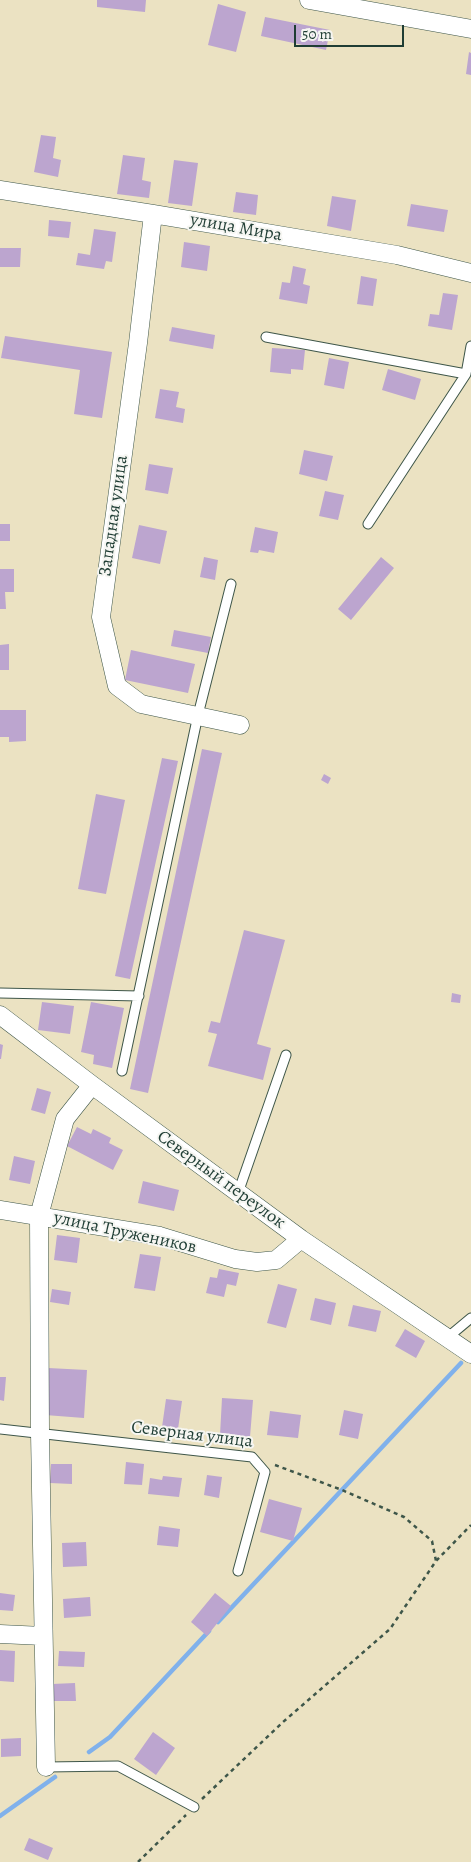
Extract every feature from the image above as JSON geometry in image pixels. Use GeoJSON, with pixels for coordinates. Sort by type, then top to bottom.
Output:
{"type":"FeatureCollection","features":[{"type":"Feature","properties":{"kind":"street"},"geometry":{"type":"LineString","coordinates":[[309,0],[471,29]]}},
{"type":"Feature","properties":{"kind":"street","name":"улица Мира"},"geometry":{"type":"LineString","coordinates":[[0,190],[397,255],[471,273]]}},
{"type":"Feature","properties":{"kind":"street","name":"Западная улица"},"geometry":{"type":"LineString","coordinates":[[153,214],[101,617],[116,686],[141,704],[240,725]]}},
{"type":"Feature","properties":{"kind":"street","name":"Северный переулок"},"geometry":{"type":"LineString","coordinates":[[0,1015],[301,1239],[471,1354]]}},
{"type":"Feature","properties":{"kind":"street"},"geometry":{"type":"LineString","coordinates":[[46,1766],[40,1433],[39,1216],[65,1118],[92,1085]]}},
{"type":"Feature","properties":{"kind":"street","name":"улица Тружеников"},"geometry":{"type":"LineString","coordinates":[[0,1210],[160,1236],[235,1259],[257,1262],[276,1260],[301,1239]]}},
{"type":"Feature","properties":{"kind":"street"},"geometry":{"type":"LineString","coordinates":[[0,1634],[43,1636]]}},
{"type":"Feature","properties":{"kind":"lane"},"geometry":{"type":"LineString","coordinates":[[266,337],[466,374]]}},
{"type":"Feature","properties":{"kind":"lane"},"geometry":{"type":"LineString","coordinates":[[368,524],[466,374],[471,346]]}},
{"type":"Feature","properties":{"kind":"lane"},"geometry":{"type":"LineString","coordinates":[[122,1072],[198,715],[231,584]]}},
{"type":"Feature","properties":{"kind":"lane"},"geometry":{"type":"LineString","coordinates":[[0,993],[139,996]]}},
{"type":"Feature","properties":{"kind":"lane"},"geometry":{"type":"LineString","coordinates":[[238,1193],[286,1056]]}},
{"type":"Feature","properties":{"kind":"lane"},"geometry":{"type":"LineString","coordinates":[[447,1338],[471,1318]]}},
{"type":"Feature","properties":{"kind":"lane","name":"Северная улица"},"geometry":{"type":"LineString","coordinates":[[0,1429],[252,1457]]}},
{"type":"Feature","properties":{"kind":"lane"},"geometry":{"type":"LineString","coordinates":[[238,1571],[265,1472],[252,1457]]}},
{"type":"Feature","properties":{"kind":"lane"},"geometry":{"type":"LineString","coordinates":[[46,1766],[118,1766],[194,1807]]}},
{"type":"Feature","properties":{"kind":"path","name":"Северная улица"},"geometry":{"type":"LineString","coordinates":[[252,1457],[342,1490],[404,1517],[432,1541],[436,1561]]}},
{"type":"Feature","properties":{"kind":"path"},"geometry":{"type":"LineString","coordinates":[[138,1862],[283,1722],[390,1629],[436,1561],[471,1524]]}},
{"type":"Feature","properties":{"kind":"building"},"geometry":{"type":"Polygon","coordinates":[[[97,0],[146,0],[145,12],[97,7],[97,0]]]}},
{"type":"Feature","properties":{"kind":"building"},"geometry":{"type":"Polygon","coordinates":[[[218,4],[246,12],[236,52],[208,45],[218,4]]]}},
{"type":"Feature","properties":{"kind":"building"},"geometry":{"type":"Polygon","coordinates":[[[265,17],[330,30],[326,50],[261,36],[265,17]]]}},
{"type":"Feature","properties":{"kind":"building"},"geometry":{"type":"Polygon","coordinates":[[[469,52],[471,53],[471,75],[466,74],[469,52]]]}},
{"type":"Feature","properties":{"kind":"building"},"geometry":{"type":"Polygon","coordinates":[[[41,135],[56,137],[53,158],[61,160],[58,177],[34,172],[41,135]]]}},
{"type":"Feature","properties":{"kind":"building"},"geometry":{"type":"Polygon","coordinates":[[[123,155],[145,158],[142,180],[151,182],[149,198],[117,194],[123,155]]]}},
{"type":"Feature","properties":{"kind":"building"},"geometry":{"type":"Polygon","coordinates":[[[174,160],[198,163],[192,206],[168,203],[174,160]]]}},
{"type":"Feature","properties":{"kind":"building"},"geometry":{"type":"Polygon","coordinates":[[[236,192],[258,195],[256,215],[233,212],[236,192]]]}},
{"type":"Feature","properties":{"kind":"building"},"geometry":{"type":"Polygon","coordinates":[[[332,196],[356,200],[351,231],[327,226],[332,196]]]}},
{"type":"Feature","properties":{"kind":"building"},"geometry":{"type":"Polygon","coordinates":[[[411,204],[448,210],[444,232],[407,226],[411,204]]]}},
{"type":"Feature","properties":{"kind":"building"},"geometry":{"type":"Polygon","coordinates":[[[49,220],[71,222],[69,238],[48,236],[49,220]]]}},
{"type":"Feature","properties":{"kind":"building"},"geometry":{"type":"Polygon","coordinates":[[[94,229],[116,232],[112,262],[106,261],[104,269],[76,265],[78,253],[90,255],[94,229]]]}},
{"type":"Feature","properties":{"kind":"building"},"geometry":{"type":"Polygon","coordinates":[[[184,242],[210,246],[207,271],[181,267],[184,242]]]}},
{"type":"Feature","properties":{"kind":"building"},"geometry":{"type":"Polygon","coordinates":[[[0,248],[21,248],[20,267],[0,267],[0,248]]]}},
{"type":"Feature","properties":{"kind":"building"},"geometry":{"type":"Polygon","coordinates":[[[293,266],[306,269],[303,284],[310,286],[307,304],[279,299],[282,282],[290,283],[293,266]]]}},
{"type":"Feature","properties":{"kind":"building"},"geometry":{"type":"Polygon","coordinates":[[[361,276],[377,279],[373,306],[357,304],[361,276]]]}},
{"type":"Feature","properties":{"kind":"building"},"geometry":{"type":"Polygon","coordinates":[[[443,293],[458,295],[452,330],[428,326],[430,314],[439,315],[443,293]]]}},
{"type":"Feature","properties":{"kind":"building"},"geometry":{"type":"Polygon","coordinates":[[[172,327],[215,335],[213,349],[169,341],[172,327]]]}},
{"type":"Feature","properties":{"kind":"building"},"geometry":{"type":"Polygon","coordinates":[[[5,336],[112,352],[102,418],[74,414],[80,370],[1,358],[5,336]]]}},
{"type":"Feature","properties":{"kind":"building"},"geometry":{"type":"Polygon","coordinates":[[[272,348],[305,350],[303,370],[291,369],[291,374],[270,372],[272,348]]]}},
{"type":"Feature","properties":{"kind":"building"},"geometry":{"type":"Polygon","coordinates":[[[329,358],[349,362],[344,389],[324,385],[329,358]]]}},
{"type":"Feature","properties":{"kind":"building"},"geometry":{"type":"Polygon","coordinates":[[[388,369],[421,379],[415,400],[382,390],[388,369]]]}},
{"type":"Feature","properties":{"kind":"building"},"geometry":{"type":"Polygon","coordinates":[[[160,389],[179,392],[176,407],[185,409],[183,423],[155,418],[160,389]]]}},
{"type":"Feature","properties":{"kind":"building"},"geometry":{"type":"Polygon","coordinates":[[[304,450],[333,456],[327,481],[299,474],[304,450]]]}},
{"type":"Feature","properties":{"kind":"building"},"geometry":{"type":"Polygon","coordinates":[[[149,464],[173,468],[168,494],[145,490],[149,464]]]}},
{"type":"Feature","properties":{"kind":"building"},"geometry":{"type":"Polygon","coordinates":[[[325,491],[344,495],[338,520],[319,516],[325,491]]]}},
{"type":"Feature","properties":{"kind":"building"},"geometry":{"type":"Polygon","coordinates":[[[0,524],[10,524],[10,541],[0,541],[0,524]]]}},
{"type":"Feature","properties":{"kind":"building"},"geometry":{"type":"Polygon","coordinates":[[[139,525],[167,531],[160,564],[132,558],[139,525]]]}},
{"type":"Feature","properties":{"kind":"building"},"geometry":{"type":"Polygon","coordinates":[[[255,527],[278,532],[274,553],[259,550],[258,553],[250,552],[255,527]]]}},
{"type":"Feature","properties":{"kind":"building"},"geometry":{"type":"Polygon","coordinates":[[[204,557],[218,560],[215,580],[200,577],[204,557]]]}},
{"type":"Feature","properties":{"kind":"building"},"geometry":{"type":"Polygon","coordinates":[[[381,557],[394,568],[351,620],[338,609],[381,557]]]}},
{"type":"Feature","properties":{"kind":"building"},"geometry":{"type":"Polygon","coordinates":[[[0,569],[14,569],[14,592],[5,592],[6,609],[0,609],[0,569]]]}},
{"type":"Feature","properties":{"kind":"building"},"geometry":{"type":"Polygon","coordinates":[[[174,630],[211,637],[208,653],[171,646],[174,630]]]}},
{"type":"Feature","properties":{"kind":"building"},"geometry":{"type":"Polygon","coordinates":[[[9,644],[9,670],[0,670],[0,645],[9,644]]]}},
{"type":"Feature","properties":{"kind":"building"},"geometry":{"type":"Polygon","coordinates":[[[131,650],[195,664],[188,693],[125,680],[131,650]]]}},
{"type":"Feature","properties":{"kind":"building"},"geometry":{"type":"Polygon","coordinates":[[[0,710],[26,710],[26,741],[9,742],[9,737],[0,737],[0,710]]]}},
{"type":"Feature","properties":{"kind":"building"},"geometry":{"type":"Polygon","coordinates":[[[202,749],[222,753],[148,1093],[130,1089],[202,749]]]}},
{"type":"Feature","properties":{"kind":"building"},"geometry":{"type":"Polygon","coordinates":[[[162,758],[178,761],[130,979],[115,976],[162,758]]]}},
{"type":"Feature","properties":{"kind":"building"},"geometry":{"type":"Polygon","coordinates":[[[324,774],[331,778],[328,784],[321,780],[324,774]]]}},
{"type":"Feature","properties":{"kind":"building"},"geometry":{"type":"Polygon","coordinates":[[[96,794],[125,800],[106,894],[78,889],[96,794]]]}},
{"type":"Feature","properties":{"kind":"building"},"geometry":{"type":"Polygon","coordinates":[[[244,930],[285,940],[257,1044],[271,1048],[263,1080],[208,1066],[217,1034],[208,1032],[211,1021],[220,1023],[244,930]]]}},
{"type":"Feature","properties":{"kind":"building"},"geometry":{"type":"Polygon","coordinates":[[[452,993],[461,995],[460,1003],[451,1002],[452,993]]]}},
{"type":"Feature","properties":{"kind":"building"},"geometry":{"type":"Polygon","coordinates":[[[42,1002],[74,1006],[70,1034],[38,1030],[42,1002]]]}},
{"type":"Feature","properties":{"kind":"building"},"geometry":{"type":"Polygon","coordinates":[[[91,1002],[124,1008],[112,1068],[93,1064],[94,1055],[81,1052],[91,1002]]]}},
{"type":"Feature","properties":{"kind":"building"},"geometry":{"type":"Polygon","coordinates":[[[0,1044],[3,1045],[1,1059],[0,1059],[0,1044]]]}},
{"type":"Feature","properties":{"kind":"building"},"geometry":{"type":"Polygon","coordinates":[[[37,1088],[51,1092],[45,1114],[31,1110],[37,1088]]]}},
{"type":"Feature","properties":{"kind":"building"},"geometry":{"type":"Polygon","coordinates":[[[77,1127],[91,1134],[93,1129],[111,1138],[109,1143],[123,1150],[113,1170],[67,1146],[77,1127]]]}},
{"type":"Feature","properties":{"kind":"building"},"geometry":{"type":"Polygon","coordinates":[[[14,1156],[35,1161],[30,1184],[9,1180],[14,1156]]]}},
{"type":"Feature","properties":{"kind":"building"},"geometry":{"type":"Polygon","coordinates":[[[143,1181],[179,1190],[174,1211],[138,1203],[143,1181]]]}},
{"type":"Feature","properties":{"kind":"building"},"geometry":{"type":"Polygon","coordinates":[[[57,1235],[80,1238],[77,1263],[54,1260],[57,1235]]]}},
{"type":"Feature","properties":{"kind":"building"},"geometry":{"type":"Polygon","coordinates":[[[140,1254],[161,1257],[155,1291],[134,1288],[140,1254]]]}},
{"type":"Feature","properties":{"kind":"building"},"geometry":{"type":"Polygon","coordinates":[[[219,1269],[239,1273],[236,1286],[227,1284],[224,1297],[206,1293],[210,1277],[217,1278],[219,1269]]]}},
{"type":"Feature","properties":{"kind":"building"},"geometry":{"type":"Polygon","coordinates":[[[278,1284],[297,1289],[286,1328],[267,1323],[278,1284]]]}},
{"type":"Feature","properties":{"kind":"building"},"geometry":{"type":"Polygon","coordinates":[[[52,1289],[71,1292],[69,1305],[50,1302],[52,1289]]]}},
{"type":"Feature","properties":{"kind":"building"},"geometry":{"type":"Polygon","coordinates":[[[315,1298],[336,1303],[331,1325],[310,1320],[315,1298]]]}},
{"type":"Feature","properties":{"kind":"building"},"geometry":{"type":"Polygon","coordinates":[[[353,1305],[381,1311],[376,1332],[348,1326],[353,1305]]]}},
{"type":"Feature","properties":{"kind":"building"},"geometry":{"type":"Polygon","coordinates":[[[405,1329],[425,1341],[416,1358],[395,1346],[405,1329]]]}},
{"type":"Feature","properties":{"kind":"building"},"geometry":{"type":"Polygon","coordinates":[[[48,1368],[87,1370],[84,1418],[45,1415],[48,1368]]]}},
{"type":"Feature","properties":{"kind":"building"},"geometry":{"type":"Polygon","coordinates":[[[0,1377],[6,1377],[4,1401],[0,1400],[0,1377]]]}},
{"type":"Feature","properties":{"kind":"building"},"geometry":{"type":"Polygon","coordinates":[[[222,1398],[253,1400],[250,1437],[220,1435],[222,1398]]]}},
{"type":"Feature","properties":{"kind":"building"},"geometry":{"type":"Polygon","coordinates":[[[166,1399],[182,1401],[178,1429],[162,1427],[166,1399]]]}},
{"type":"Feature","properties":{"kind":"building"},"geometry":{"type":"Polygon","coordinates":[[[344,1410],[363,1414],[358,1439],[339,1435],[344,1410]]]}},
{"type":"Feature","properties":{"kind":"building"},"geometry":{"type":"Polygon","coordinates":[[[270,1411],[301,1415],[298,1438],[267,1435],[270,1411]]]}},
{"type":"Feature","properties":{"kind":"building"},"geometry":{"type":"Polygon","coordinates":[[[126,1462],[144,1464],[142,1485],[124,1484],[126,1462]]]}},
{"type":"Feature","properties":{"kind":"building"},"geometry":{"type":"Polygon","coordinates":[[[51,1464],[72,1464],[72,1484],[50,1483],[51,1464]]]}},
{"type":"Feature","properties":{"kind":"building"},"geometry":{"type":"Polygon","coordinates":[[[207,1475],[222,1477],[219,1498],[204,1495],[207,1475]]]}},
{"type":"Feature","properties":{"kind":"building"},"geometry":{"type":"Polygon","coordinates":[[[163,1476],[182,1478],[179,1497],[148,1494],[150,1478],[162,1480],[163,1476]]]}},
{"type":"Feature","properties":{"kind":"building"},"geometry":{"type":"Polygon","coordinates":[[[269,1499],[302,1508],[293,1541],[260,1532],[269,1499]]]}},
{"type":"Feature","properties":{"kind":"building"},"geometry":{"type":"Polygon","coordinates":[[[159,1526],[180,1529],[178,1547],[157,1545],[159,1526]]]}},
{"type":"Feature","properties":{"kind":"building"},"geometry":{"type":"Polygon","coordinates":[[[86,1542],[87,1566],[63,1567],[62,1543],[86,1542]]]}},
{"type":"Feature","properties":{"kind":"building"},"geometry":{"type":"Polygon","coordinates":[[[0,1593],[15,1595],[13,1611],[0,1610],[0,1593]]]}},
{"type":"Feature","properties":{"kind":"building"},"geometry":{"type":"Polygon","coordinates":[[[215,1593],[231,1606],[207,1636],[191,1622],[215,1593]]]}},
{"type":"Feature","properties":{"kind":"building"},"geometry":{"type":"Polygon","coordinates":[[[90,1597],[91,1616],[64,1618],[63,1599],[90,1597]]]}},
{"type":"Feature","properties":{"kind":"building"},"geometry":{"type":"Polygon","coordinates":[[[0,1650],[15,1651],[14,1682],[0,1681],[0,1650]]]}},
{"type":"Feature","properties":{"kind":"building"},"geometry":{"type":"Polygon","coordinates":[[[59,1651],[85,1652],[84,1667],[58,1666],[59,1651]]]}},
{"type":"Feature","properties":{"kind":"building"},"geometry":{"type":"Polygon","coordinates":[[[75,1683],[76,1701],[53,1701],[52,1684],[75,1683]]]}},
{"type":"Feature","properties":{"kind":"building"},"geometry":{"type":"Polygon","coordinates":[[[153,1732],[175,1748],[156,1775],[134,1759],[153,1732]]]}},
{"type":"Feature","properties":{"kind":"building"},"geometry":{"type":"Polygon","coordinates":[[[21,1738],[21,1756],[1,1757],[1,1739],[21,1738]]]}},
{"type":"Feature","properties":{"kind":"building"},"geometry":{"type":"Polygon","coordinates":[[[29,1838],[53,1848],[48,1860],[24,1850],[29,1838]]]}},
{"type":"Feature","properties":{"kind":"waterway"},"geometry":{"type":"LineString","coordinates":[[218,1622],[461,1363]]}},
{"type":"Feature","properties":{"kind":"waterway"},"geometry":{"type":"LineString","coordinates":[[89,1752],[110,1737],[209,1631]]}},
{"type":"Feature","properties":{"kind":"waterway"},"geometry":{"type":"LineString","coordinates":[[0,1816],[55,1777]]}}]}
